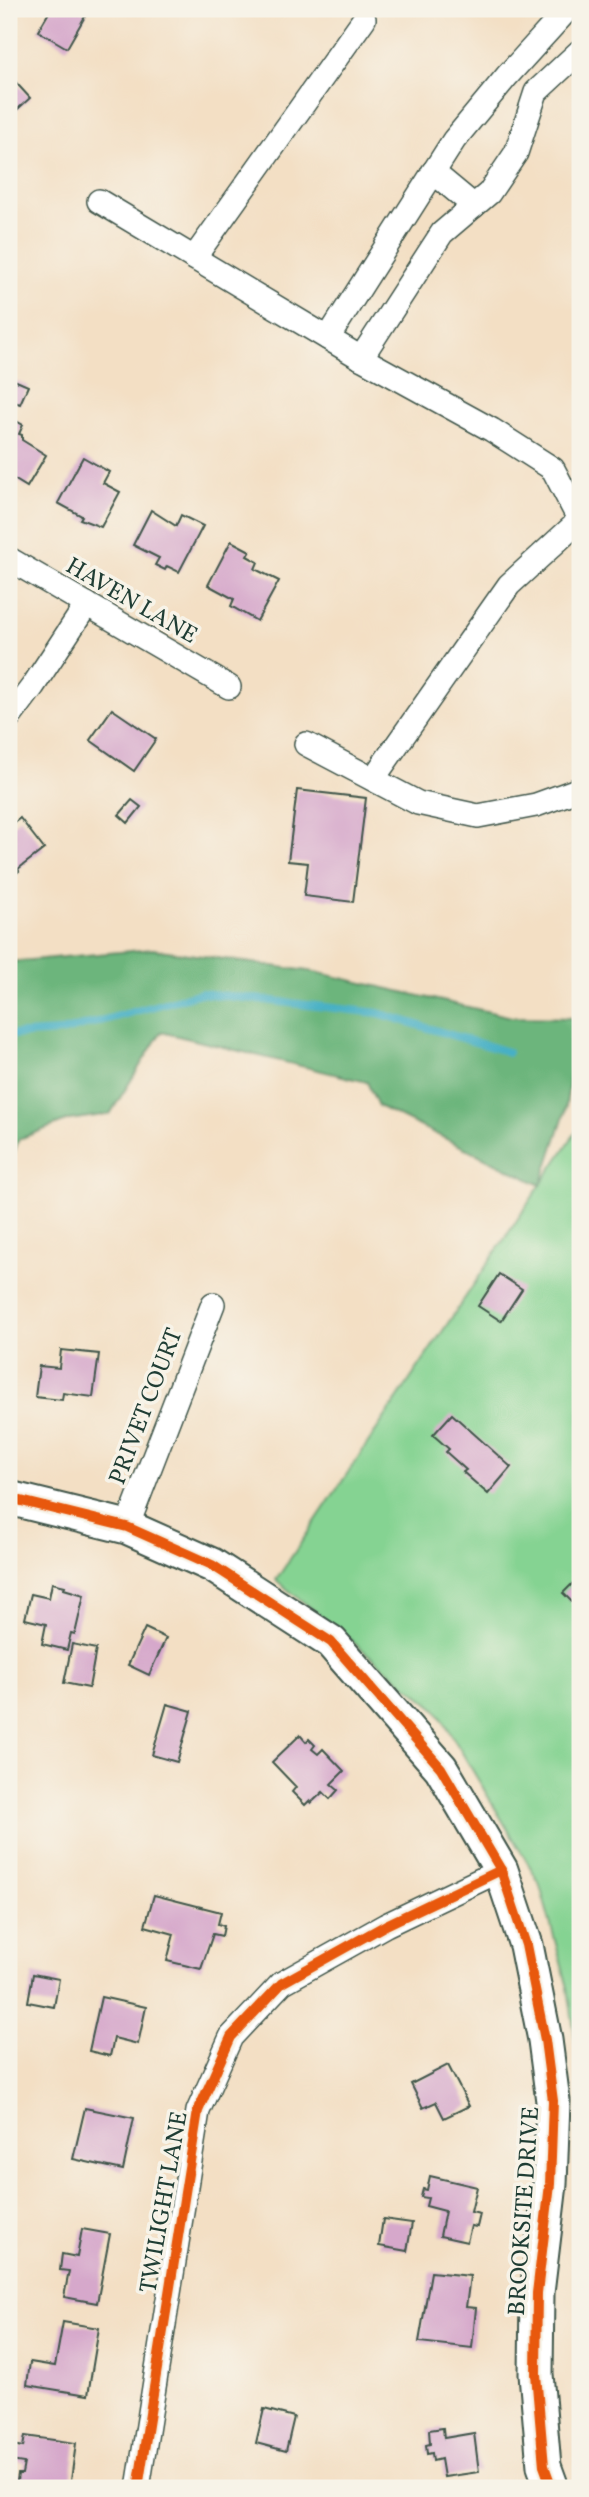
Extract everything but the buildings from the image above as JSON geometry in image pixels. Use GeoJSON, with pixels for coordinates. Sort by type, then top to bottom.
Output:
{"type":"FeatureCollection","features":[{"type":"Feature","properties":{"kind":"street"},"geometry":{"type":"LineString","coordinates":[[328,338],[454,140],[568,9]]}},
{"type":"Feature","properties":{"kind":"street"},"geometry":{"type":"LineString","coordinates":[[194,258],[364,19]]}},
{"type":"Feature","properties":{"kind":"street"},"geometry":{"type":"LineString","coordinates":[[361,358],[442,233],[489,192],[516,153],[536,92],[580,51]]}},
{"type":"Feature","properties":{"kind":"street"},"geometry":{"type":"LineString","coordinates":[[433,172],[474,206]]}},
{"type":"Feature","properties":{"kind":"street"},"geometry":{"type":"LineString","coordinates":[[99,201],[361,358],[492,430],[553,469],[580,521],[509,585],[373,779]]}},
{"type":"Feature","properties":{"kind":"street","name":"HAVEN LANE"},"geometry":{"type":"LineString","coordinates":[[9,559],[229,687]]}},
{"type":"Feature","properties":{"kind":"street"},"geometry":{"type":"LineString","coordinates":[[9,718],[87,604]]}},
{"type":"Feature","properties":{"kind":"street"},"geometry":{"type":"LineString","coordinates":[[306,744],[418,803],[478,816],[536,805],[580,789]]}},
{"type":"Feature","properties":{"kind":"street","name":"PRIVET COURT"},"geometry":{"type":"LineString","coordinates":[[127,1527],[213,1304]]}},
{"type":"Feature","properties":{"kind":"street","name":"BROOKSITE DRIVE"},"geometry":{"type":"LineString","coordinates":[[9,1498],[127,1527],[212,1565],[331,1642],[441,1768],[501,1870],[526,1945],[545,2040],[553,2101],[550,2184],[537,2293],[536,2374],[544,2466],[552,2488]]}},
{"type":"Feature","properties":{"kind":"street","name":"TWILIGHT LANE"},"geometry":{"type":"LineString","coordinates":[[138,2488],[198,2111],[231,2037],[282,1983],[386,1925],[501,1870]]}},
{"type":"Feature","properties":{"kind":"green space"},"geometry":{"type":"Polygon","coordinates":[[[153,949],[315,972],[512,1017],[579,1018],[565,1112],[541,1185],[378,1106],[367,1082],[161,1032],[110,1114],[69,1120],[19,1139],[9,1167],[9,962],[153,949]]]}},
{"type":"Feature","properties":{"kind":"green space"},"geometry":{"type":"Polygon","coordinates":[[[580,1126],[580,2072],[568,1988],[539,1882],[436,1709],[276,1580],[580,1126]]]}},
{"type":"Feature","properties":{"kind":"waterway"},"geometry":{"type":"LineString","coordinates":[[9,1035],[61,1032],[201,993],[378,1013],[508,1052]]}},
{"type":"Feature","properties":{"kind":"cycle path"},"geometry":{"type":"LineString","coordinates":[[9,1498],[127,1527],[212,1565],[331,1642],[441,1768],[501,1870],[526,1945],[545,2040],[553,2101],[550,2184],[537,2293],[536,2374],[544,2466],[552,2488]]}},
{"type":"Feature","properties":{"kind":"cycle path"},"geometry":{"type":"LineString","coordinates":[[138,2488],[198,2111],[231,2037],[282,1983],[386,1925],[501,1870]]}}]}
